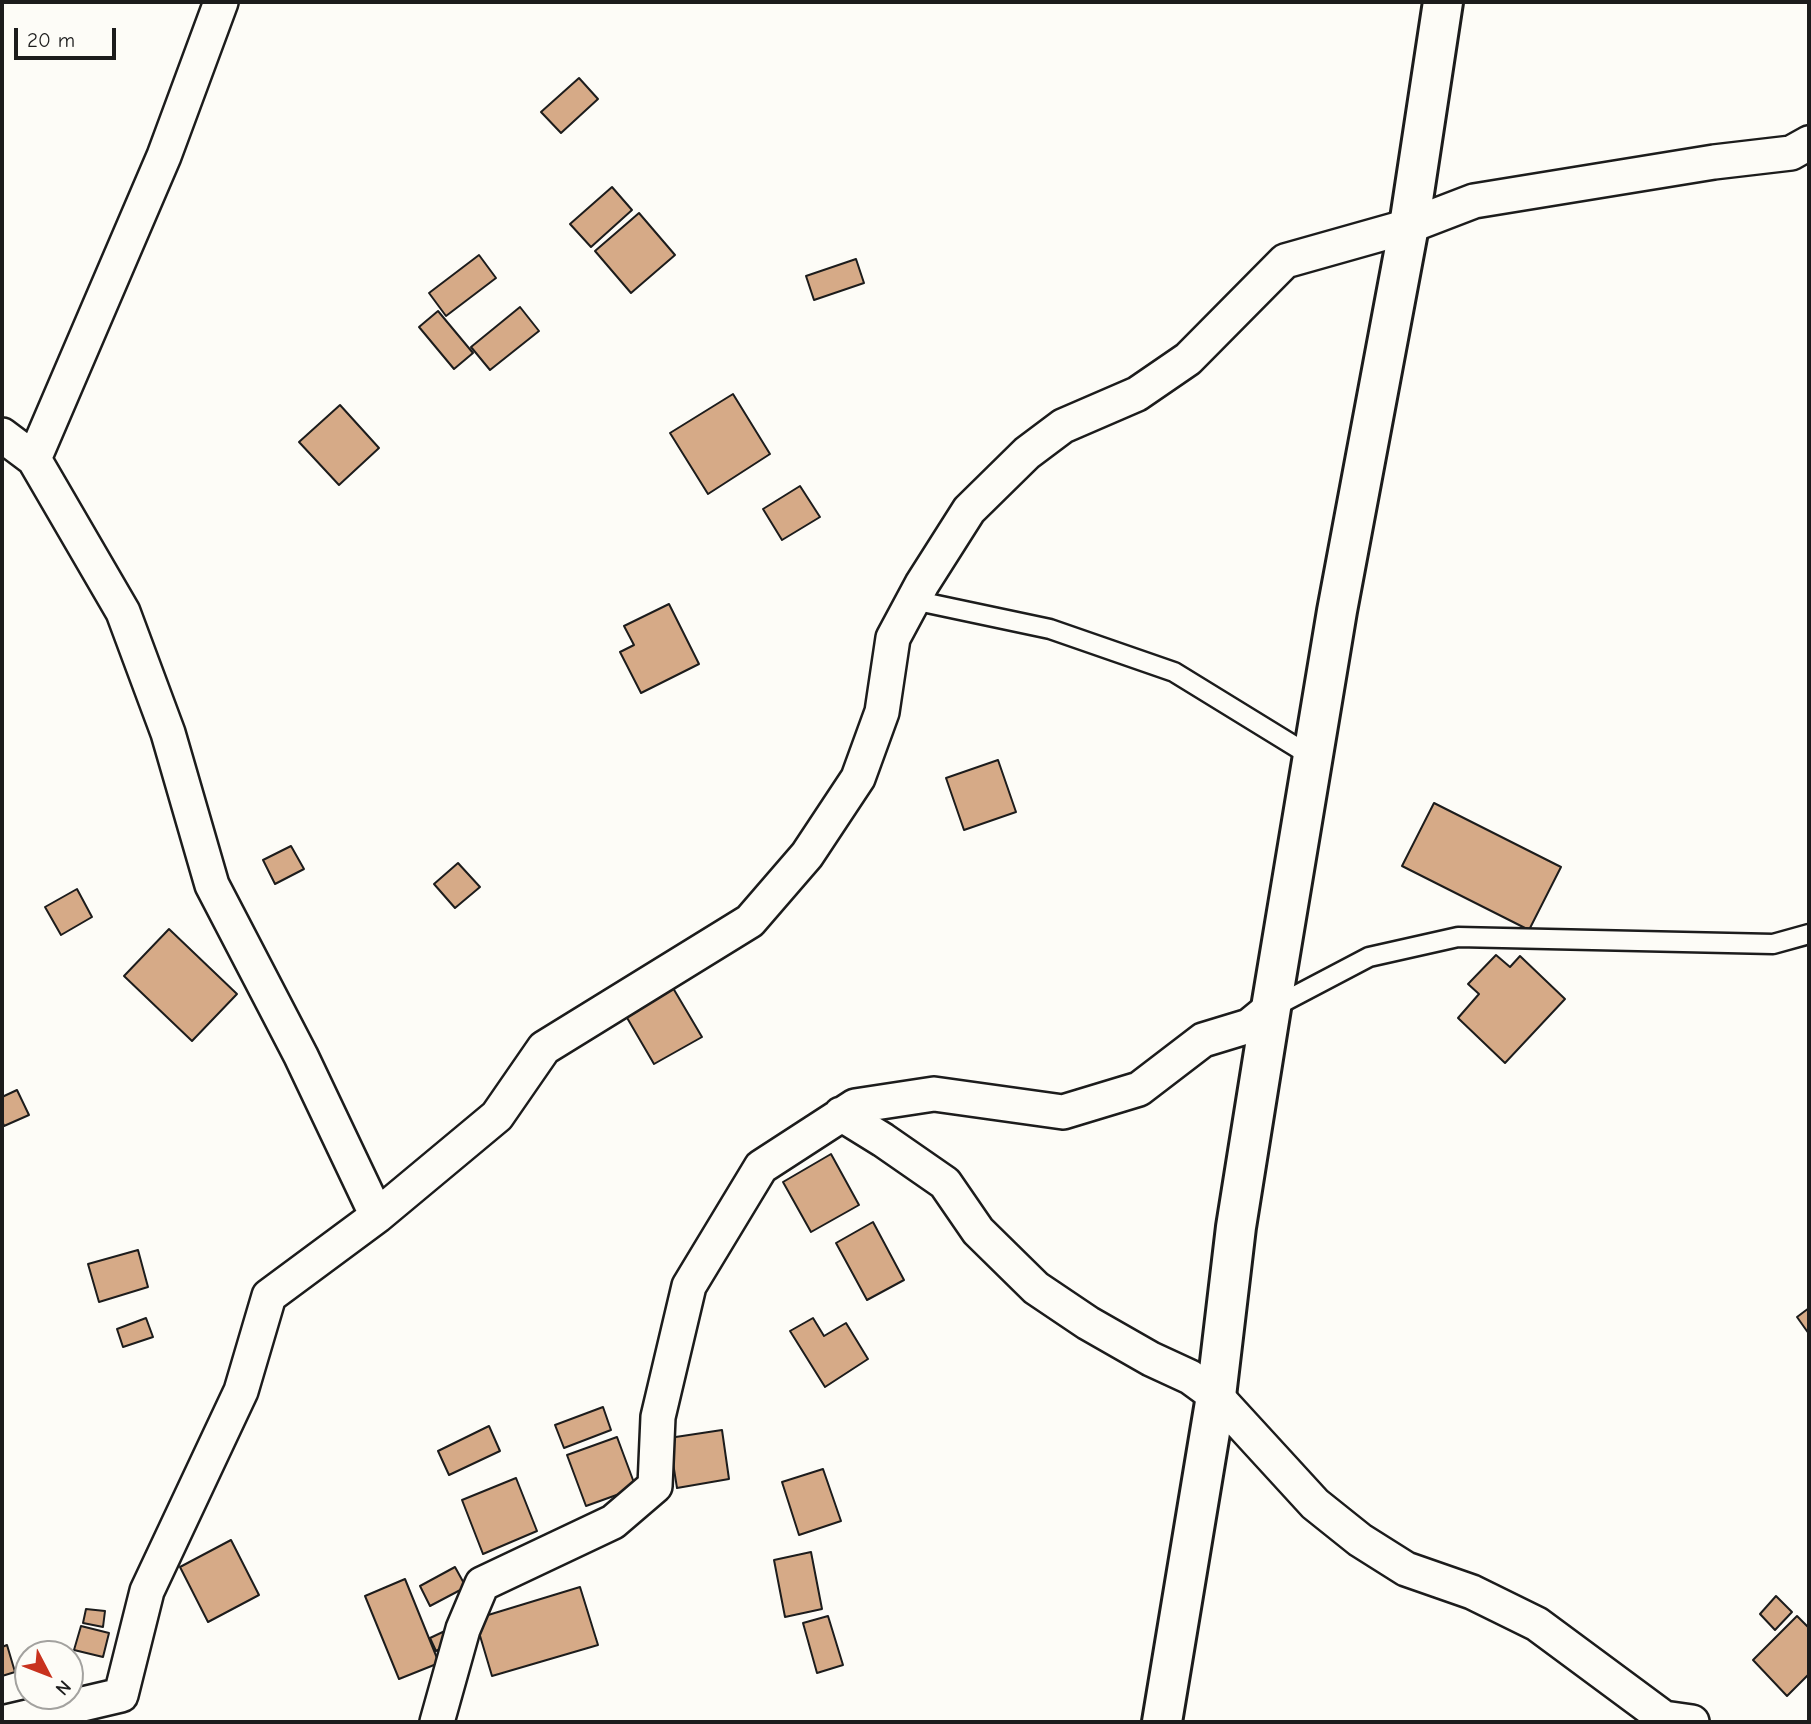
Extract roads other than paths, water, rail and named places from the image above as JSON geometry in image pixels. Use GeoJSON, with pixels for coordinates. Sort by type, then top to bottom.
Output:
{"type":"FeatureCollection","features":[{"type":"Feature","properties":{"kind":"street"},"geometry":{"type":"LineString","coordinates":[[34,459],[164,156],[221,2]]}},
{"type":"Feature","properties":{"kind":"street"},"geometry":{"type":"LineString","coordinates":[[1162,1722],[1216,1396],[1236,1227],[1271,1008],[1337,611],[1409,226],[1443,2]]}},
{"type":"Feature","properties":{"kind":"street"},"geometry":{"type":"LineString","coordinates":[[6,1722],[121,1695],[147,1591],[241,1391],[269,1296],[377,1216],[497,1116],[544,1048],[750,921],[807,855],[858,778],[882,712],[893,638],[913,600],[969,510],[1027,453],[1063,426],[1137,394],[1188,359],[1285,261],[1409,226],[1474,201],[1714,162],[1791,153],[1809,143]]}},
{"type":"Feature","properties":{"kind":"street"},"geometry":{"type":"LineString","coordinates":[[2,435],[34,459],[123,612],[168,733],[212,885],[301,1056],[377,1216]]}},
{"type":"Feature","properties":{"kind":"street"},"geometry":{"type":"LineString","coordinates":[[437,1722],[463,1629],[482,1584],[613,1522],[655,1486],[658,1417],[689,1286],[761,1167],[855,1106],[934,1094],[1063,1112],[1139,1088],[1203,1040],[1249,1026],[1271,1008]]}},
{"type":"Feature","properties":{"kind":"street"},"geometry":{"type":"LineString","coordinates":[[841,1114],[945,1183],[978,1231],[1036,1288],[1088,1323],[1151,1359],[1190,1377],[1216,1396],[1315,1504],[1360,1540],[1406,1569],[1472,1592],[1538,1624],[1664,1718],[1692,1722]]}},
{"type":"Feature","properties":{"kind":"lane"},"geometry":{"type":"LineString","coordinates":[[913,600],[1050,629],[1174,672],[1314,758]]}},
{"type":"Feature","properties":{"kind":"lane"},"geometry":{"type":"LineString","coordinates":[[1271,1008],[1369,957],[1458,937],[1773,943],[1809,934]]}}]}
